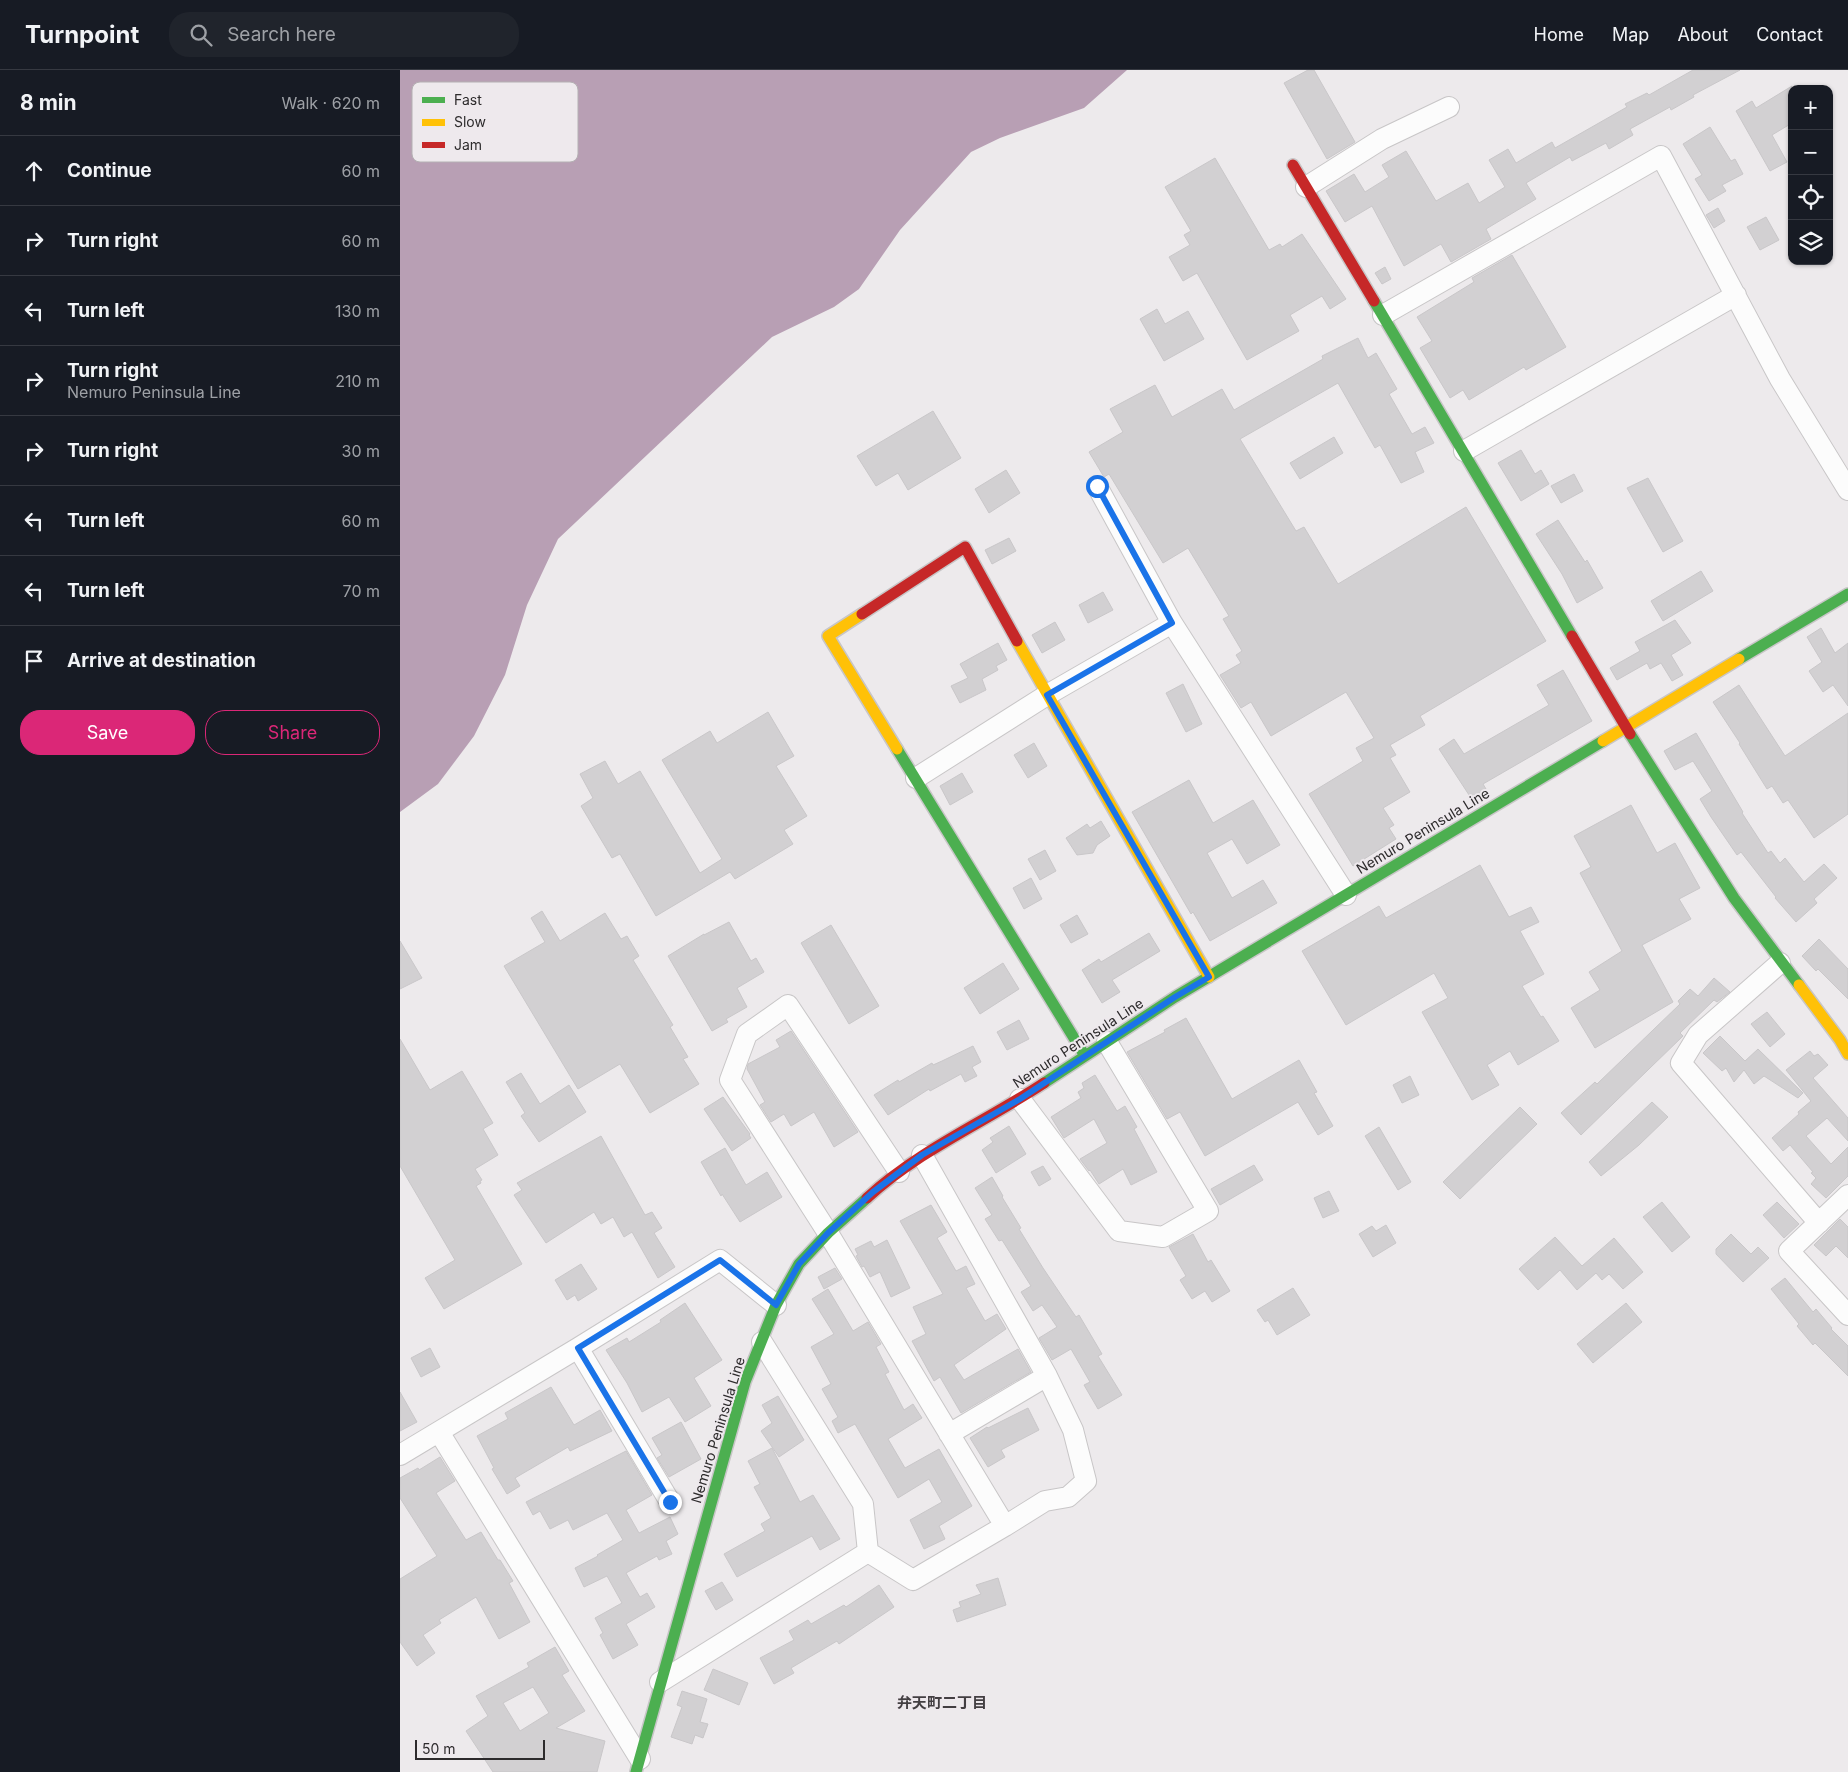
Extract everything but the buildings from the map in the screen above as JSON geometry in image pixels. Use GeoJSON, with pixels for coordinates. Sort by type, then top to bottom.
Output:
{"type":"FeatureCollection","features":[{"type":"Feature","properties":{"kind":"street"},"geometry":{"type":"LineString","coordinates":[[1306,187],[1382,139],[1449,107]]}},
{"type":"Feature","properties":{"kind":"street"},"geometry":{"type":"LineString","coordinates":[[1383,315],[1661,156],[1780,379],[1848,490]]}},
{"type":"Feature","properties":{"kind":"street"},"geometry":{"type":"LineString","coordinates":[[1293,165],[1626,727],[1734,898],[1840,1040],[1848,1054]]}},
{"type":"Feature","properties":{"kind":"street"},"geometry":{"type":"LineString","coordinates":[[1464,451],[1736,295]]}},
{"type":"Feature","properties":{"kind":"street"},"geometry":{"type":"LineString","coordinates":[[1097,486],[1172,623],[1346,895]]}},
{"type":"Feature","properties":{"kind":"street"},"geometry":{"type":"LineString","coordinates":[[1085,1056],[828,636],[965,547],[1047,695],[1209,977]]}},
{"type":"Feature","properties":{"kind":"street","name":"Nemuro Peninsula Line"},"geometry":{"type":"LineString","coordinates":[[638,1766],[745,1382],[776,1305],[799,1264],[828,1233],[873,1192],[922,1155],[1020,1099],[1209,977],[1848,594]]}},
{"type":"Feature","properties":{"kind":"street"},"geometry":{"type":"LineString","coordinates":[[916,778],[1047,695],[1172,623]]}},
{"type":"Feature","properties":{"kind":"street"},"geometry":{"type":"LineString","coordinates":[[1780,962],[1698,1035],[1681,1064],[1819,1223]]}},
{"type":"Feature","properties":{"kind":"street"},"geometry":{"type":"LineString","coordinates":[[899,1172],[788,1005],[747,1034],[730,1080],[828,1233],[1004,1526]]}},
{"type":"Feature","properties":{"kind":"street"},"geometry":{"type":"LineString","coordinates":[[1020,1099],[1119,1231],[1163,1237],[1208,1211],[1107,1042]]}},
{"type":"Feature","properties":{"kind":"street"},"geometry":{"type":"LineString","coordinates":[[868,1552],[913,1580],[1045,1501],[1068,1497],[1086,1481],[1072,1430],[1047,1376],[922,1155]]}},
{"type":"Feature","properties":{"kind":"street"},"geometry":{"type":"LineString","coordinates":[[1848,1195],[1789,1251],[1848,1315]]}},
{"type":"Feature","properties":{"kind":"street"},"geometry":{"type":"LineString","coordinates":[[400,1455],[720,1260],[776,1305]]}},
{"type":"Feature","properties":{"kind":"street"},"geometry":{"type":"LineString","coordinates":[[762,1342],[863,1504],[868,1552]]}},
{"type":"Feature","properties":{"kind":"street"},"geometry":{"type":"LineString","coordinates":[[578,1348],[670,1502]]}},
{"type":"Feature","properties":{"kind":"street"},"geometry":{"type":"LineString","coordinates":[[949,1434],[1047,1376]]}},
{"type":"Feature","properties":{"kind":"street"},"geometry":{"type":"LineString","coordinates":[[439,1432],[638,1766]]}},
{"type":"Feature","properties":{"kind":"street"},"geometry":{"type":"LineString","coordinates":[[660,1682],[868,1552]]}},
{"type":"Feature","properties":{"kind":"shaded area"},"geometry":{"type":"Polygon","coordinates":[[[400,70],[1127,70],[1084,108],[1000,138],[971,152],[900,230],[859,289],[834,307],[772,337],[558,539],[527,605],[505,675],[474,736],[438,784],[400,812],[400,70]]]}},
{"type":"Feature","properties":{"kind":"traffic: fast"},"geometry":{"type":"LineString","coordinates":[[1374,301],[1572,636]]}},
{"type":"Feature","properties":{"kind":"traffic: fast"},"geometry":{"type":"LineString","coordinates":[[1739,659],[1848,594]]}},
{"type":"Feature","properties":{"kind":"traffic: fast"},"geometry":{"type":"LineString","coordinates":[[1630,734],[1734,898],[1799,985]]}},
{"type":"Feature","properties":{"kind":"traffic: fast"},"geometry":{"type":"LineString","coordinates":[[1044,1083],[1175,997],[1603,741]]}},
{"type":"Feature","properties":{"kind":"traffic: fast"},"geometry":{"type":"LineString","coordinates":[[897,749],[1085,1056]]}},
{"type":"Feature","properties":{"kind":"traffic: fast"},"geometry":{"type":"LineString","coordinates":[[636,1772],[745,1382],[776,1305],[799,1264],[828,1233],[867,1198]]}},
{"type":"Feature","properties":{"kind":"traffic: slow"},"geometry":{"type":"LineString","coordinates":[[862,614],[828,636],[897,749]]}},
{"type":"Feature","properties":{"kind":"traffic: slow"},"geometry":{"type":"LineString","coordinates":[[1017,641],[1209,977]]}},
{"type":"Feature","properties":{"kind":"traffic: slow"},"geometry":{"type":"LineString","coordinates":[[1603,741],[1739,659]]}},
{"type":"Feature","properties":{"kind":"traffic: slow"},"geometry":{"type":"LineString","coordinates":[[1799,985],[1840,1040],[1848,1054]]}},
{"type":"Feature","properties":{"kind":"traffic: jam"},"geometry":{"type":"LineString","coordinates":[[1293,165],[1374,301]]}},
{"type":"Feature","properties":{"kind":"traffic: jam"},"geometry":{"type":"LineString","coordinates":[[862,614],[965,547],[1017,641]]}},
{"type":"Feature","properties":{"kind":"traffic: jam"},"geometry":{"type":"LineString","coordinates":[[1572,636],[1630,734]]}},
{"type":"Feature","properties":{"kind":"traffic: jam"},"geometry":{"type":"LineString","coordinates":[[867,1198],[908,1165],[1044,1083]]}},
{"type":"Feature","properties":{"kind":"district","name":"弁天町二丁目"},"geometry":{"type":"Point","coordinates":[942,1703]}},
{"type":"Feature","properties":{"kind":"route"},"geometry":{"type":"LineString","coordinates":[[670,1502],[578,1348],[720,1260],[776,1305],[799,1264],[828,1233],[873,1192],[922,1155],[1020,1099],[1175,997],[1209,977],[1047,695],[1172,623],[1097,486]]}}]}
